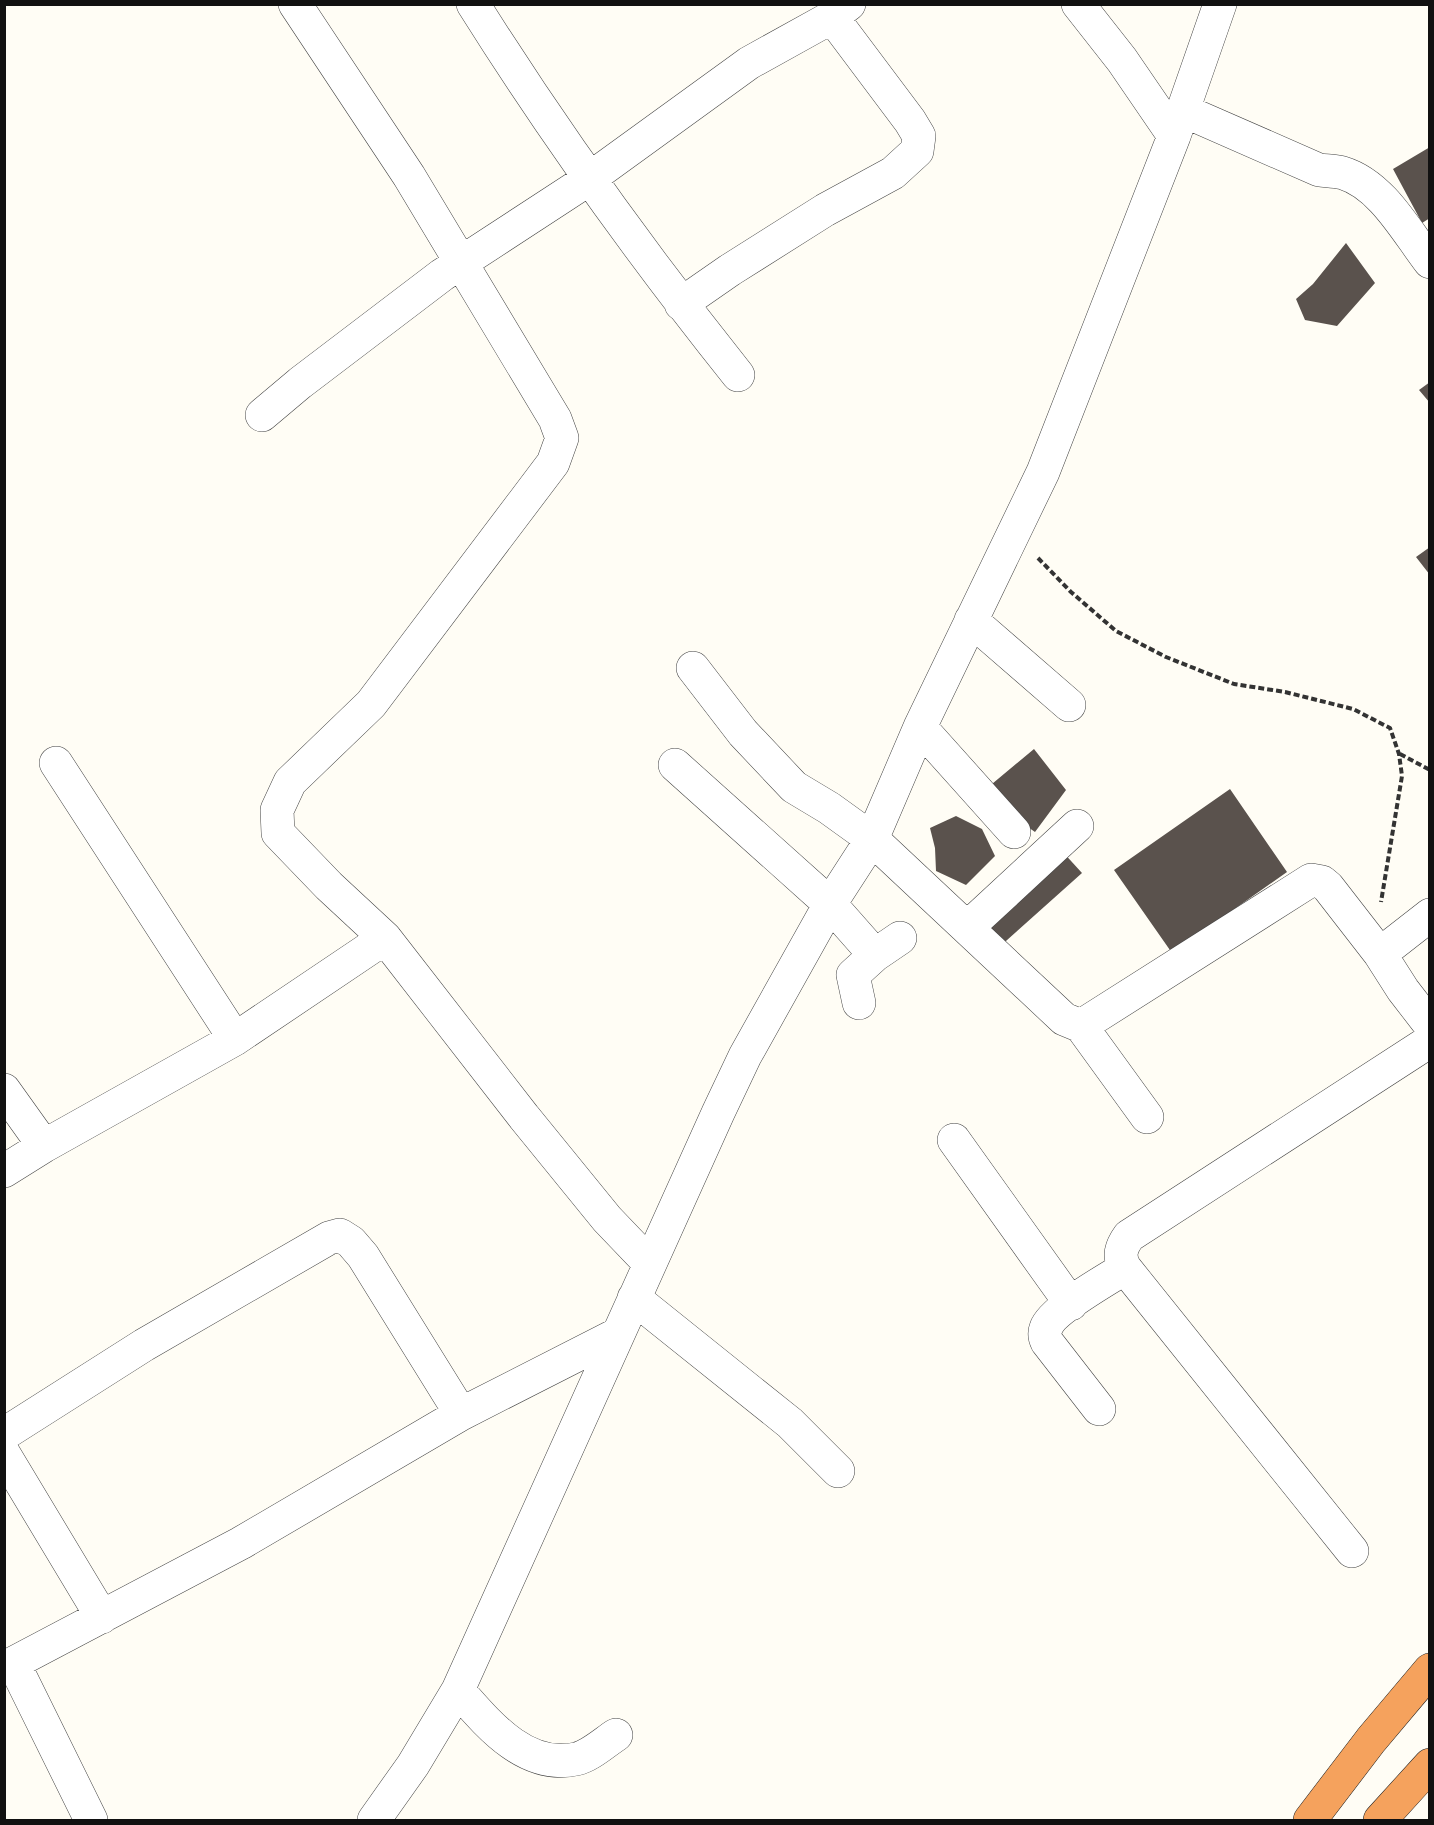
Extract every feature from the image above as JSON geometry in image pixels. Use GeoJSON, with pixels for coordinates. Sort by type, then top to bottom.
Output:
{"type":"FeatureCollection","features":[{"type":"Feature","properties":{"kind":"highway"},"geometry":{"type":"LineString","coordinates":[[1310,1821],[1371,1740],[1430,1670]]}},
{"type":"Feature","properties":{"kind":"highway"},"geometry":{"type":"LineString","coordinates":[[1380,1821],[1430,1765]]}},
{"type":"Feature","properties":{"kind":"street"},"geometry":{"type":"LineString","coordinates":[[295,4],[409,176],[555,419],[562,438],[553,463],[371,704],[290,782],[277,810],[278,832],[329,886],[385,938],[524,1117],[607,1219],[650,1264]]}},
{"type":"Feature","properties":{"kind":"street"},"geometry":{"type":"LineString","coordinates":[[473,4],[590,179],[681,304],[738,375]]}},
{"type":"Feature","properties":{"kind":"street"},"geometry":{"type":"LineString","coordinates":[[1078,4],[1122,60],[1178,123],[1319,170],[1342,173],[1365,184],[1388,206],[1430,262]]}},
{"type":"Feature","properties":{"kind":"street"},"geometry":{"type":"LineString","coordinates":[[374,1821],[413,1765],[458,1690],[745,1056],[830,904],[872,838],[920,727],[1043,472],[1178,123],[1220,4]]}},
{"type":"Feature","properties":{"kind":"street"},"geometry":{"type":"LineString","coordinates":[[262,415],[300,383],[442,275],[590,179],[749,63],[840,10],[919,136],[917,151],[893,173],[825,210],[681,304]]}},
{"type":"Feature","properties":{"kind":"street"},"geometry":{"type":"LineString","coordinates":[[971,621],[1069,705]]}},
{"type":"Feature","properties":{"kind":"street"},"geometry":{"type":"LineString","coordinates":[[693,668],[743,733],[794,787],[872,838],[1058,1015],[1081,1026],[1147,1117]]}},
{"type":"Feature","properties":{"kind":"street"},"geometry":{"type":"LineString","coordinates":[[920,727],[1014,832]]}},
{"type":"Feature","properties":{"kind":"street"},"geometry":{"type":"LineString","coordinates":[[56,763],[235,1039]]}},
{"type":"Feature","properties":{"kind":"street"},"geometry":{"type":"LineString","coordinates":[[675,765],[830,904],[888,946],[853,975],[860,1003]]}},
{"type":"Feature","properties":{"kind":"street"},"geometry":{"type":"LineString","coordinates":[[968,927],[1077,826]]}},
{"type":"Feature","properties":{"kind":"street"},"geometry":{"type":"LineString","coordinates":[[1081,1026],[1311,880],[1322,882],[1328,887],[1430,1025]]}},
{"type":"Feature","properties":{"kind":"street"},"geometry":{"type":"LineString","coordinates":[[1376,950],[1430,915]]}},
{"type":"Feature","properties":{"kind":"street"},"geometry":{"type":"LineString","coordinates":[[4,1171],[44,1146],[235,1039],[385,938]]}},
{"type":"Feature","properties":{"kind":"street"},"geometry":{"type":"LineString","coordinates":[[1352,1551],[1125,1268],[1120,1255],[1129,1236],[1430,1041]]}},
{"type":"Feature","properties":{"kind":"street"},"geometry":{"type":"LineString","coordinates":[[4,1090],[44,1146]]}},
{"type":"Feature","properties":{"kind":"street"},"geometry":{"type":"LineString","coordinates":[[954,1140],[1071,1304]]}},
{"type":"Feature","properties":{"kind":"street"},"geometry":{"type":"LineString","coordinates":[[4,1434],[144,1345],[329,1238],[340,1235],[351,1242],[363,1256],[461,1414]]}},
{"type":"Feature","properties":{"kind":"street"},"geometry":{"type":"LineString","coordinates":[[1100,1409],[1047,1342],[1046,1328],[1052,1319],[1071,1304],[1125,1268]]}},
{"type":"Feature","properties":{"kind":"street"},"geometry":{"type":"LineString","coordinates":[[634,1298],[790,1423],[838,1471]]}},
{"type":"Feature","properties":{"kind":"street"},"geometry":{"type":"LineString","coordinates":[[91,1821],[9,1666],[241,1543],[461,1414],[618,1334]]}},
{"type":"Feature","properties":{"kind":"street"},"geometry":{"type":"LineString","coordinates":[[4,1454],[102,1617]]}},
{"type":"Feature","properties":{"kind":"street"},"geometry":{"type":"LineString","coordinates":[[458,1690],[495,1732],[523,1751],[551,1761],[578,1758],[616,1735]]}},
{"type":"Feature","properties":{"kind":"path"},"geometry":{"type":"LineString","coordinates":[[1020,518],[1039,559],[1071,592],[1116,631],[1166,657],[1234,684],[1285,692],[1353,709],[1390,728],[1400,754],[1402,776],[1376,950]]}},
{"type":"Feature","properties":{"kind":"path"},"geometry":{"type":"LineString","coordinates":[[1400,754],[1430,770]]}},
{"type":"Feature","properties":{"kind":"building"},"geometry":{"type":"Polygon","coordinates":[[[1430,147],[1430,218],[1422,223],[1393,169],[1430,147]]]}},
{"type":"Feature","properties":{"kind":"building"},"geometry":{"type":"Polygon","coordinates":[[[1346,243],[1375,283],[1337,326],[1305,320],[1296,299],[1313,284],[1346,243]]]}},
{"type":"Feature","properties":{"kind":"building"},"geometry":{"type":"Polygon","coordinates":[[[1430,382],[1430,403],[1419,390],[1430,382]]]}},
{"type":"Feature","properties":{"kind":"building"},"geometry":{"type":"Polygon","coordinates":[[[1430,547],[1430,575],[1416,557],[1430,547]]]}},
{"type":"Feature","properties":{"kind":"building"},"geometry":{"type":"Polygon","coordinates":[[[1034,749],[1066,790],[1035,832],[980,794],[1034,749]]]}},
{"type":"Feature","properties":{"kind":"building"},"geometry":{"type":"Polygon","coordinates":[[[1230,789],[1287,872],[1172,953],[1114,870],[1230,789]]]}},
{"type":"Feature","properties":{"kind":"building"},"geometry":{"type":"Polygon","coordinates":[[[956,816],[982,829],[995,856],[966,885],[936,871],[935,848],[930,828],[956,816]]]}},
{"type":"Feature","properties":{"kind":"building"},"geometry":{"type":"Polygon","coordinates":[[[1061,850],[1082,873],[997,949],[976,925],[1061,850]]]}}]}
